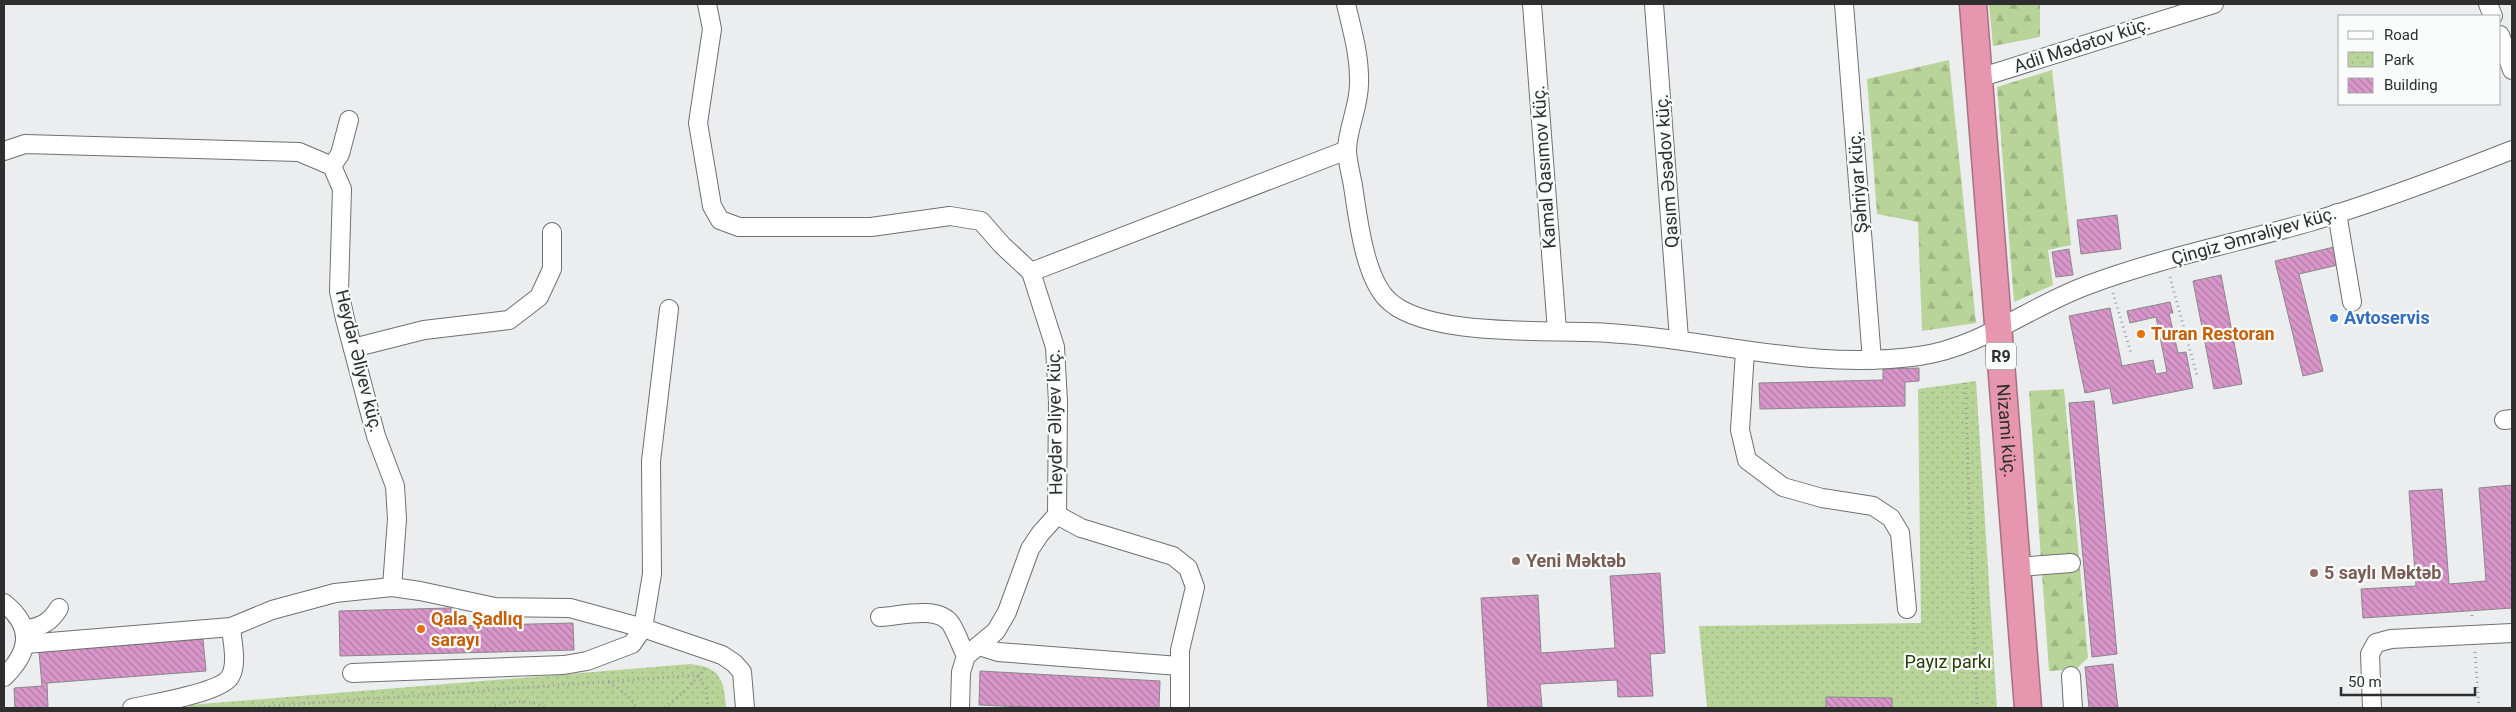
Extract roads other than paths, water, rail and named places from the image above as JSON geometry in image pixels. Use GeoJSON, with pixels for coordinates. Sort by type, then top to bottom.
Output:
{"type":"FeatureCollection","features":[{"type":"Feature","properties":{"kind":"highway","name":"Nizami küç."},"geometry":{"type":"LineString","coordinates":[[1973,4],[2028,708]]}},
{"type":"Feature","properties":{"kind":"street","name":"Heydər Əliyev küç."},"geometry":{"type":"LineString","coordinates":[[707,4],[712,29],[698,123],[712,206],[720,220],[739,227],[871,228],[950,216],[981,221],[1002,245],[1031,272],[1055,347],[1058,402],[1057,515],[1081,528],[1174,556],[1188,568],[1195,587],[1179,666],[1180,708]]}},
{"type":"Feature","properties":{"kind":"street"},"geometry":{"type":"LineString","coordinates":[[1031,272],[1347,150],[1360,89],[1359,62],[1346,4]]}},
{"type":"Feature","properties":{"kind":"street","name":"Kamal Qasımov küç."},"geometry":{"type":"LineString","coordinates":[[1532,4],[1557,331]]}},
{"type":"Feature","properties":{"kind":"street","name":"Qasım Əsədov küç."},"geometry":{"type":"LineString","coordinates":[[1654,4],[1679,339]]}},
{"type":"Feature","properties":{"kind":"street","name":"Şəhriyar küç."},"geometry":{"type":"LineString","coordinates":[[1844,4],[1872,360]]}},
{"type":"Feature","properties":{"kind":"street","name":"Adil Mədətov küç."},"geometry":{"type":"LineString","coordinates":[[1979,78],[2214,4]]}},
{"type":"Feature","properties":{"kind":"street"},"geometry":{"type":"LineString","coordinates":[[2501,38],[2512,70]]}},
{"type":"Feature","properties":{"kind":"street"},"geometry":{"type":"LineString","coordinates":[[4,151],[25,144],[299,152],[332,166],[340,154],[349,120]]}},
{"type":"Feature","properties":{"kind":"street","name":"Çingiz Əmrəliyev küç."},"geometry":{"type":"LineString","coordinates":[[1347,150],[1361,240],[1371,270],[1387,299],[1413,316],[1449,326],[1623,333],[1679,339],[1745,351],[1816,360],[1872,360],[1919,356],[1947,351],[1999,330],[2065,295],[2109,278],[2337,213],[2428,183],[2512,150]]}},
{"type":"Feature","properties":{"kind":"street","name":"Heydər Əliyev küç."},"geometry":{"type":"LineString","coordinates":[[332,166],[339,177],[342,189],[340,291],[376,436],[395,486],[397,519],[392,587]]}},
{"type":"Feature","properties":{"kind":"street"},"geometry":{"type":"LineString","coordinates":[[2337,213],[2352,302]]}},
{"type":"Feature","properties":{"kind":"street"},"geometry":{"type":"LineString","coordinates":[[353,348],[424,330],[509,320],[539,297],[552,269],[552,232]]}},
{"type":"Feature","properties":{"kind":"street"},"geometry":{"type":"LineString","coordinates":[[352,673],[564,665],[587,661],[632,644],[644,628],[652,574],[651,461],[669,309]]}},
{"type":"Feature","properties":{"kind":"street"},"geometry":{"type":"LineString","coordinates":[[1745,351],[1740,430],[1748,460],[1783,488],[1822,498],[1873,506],[1891,518],[1900,533],[1907,609]]}},
{"type":"Feature","properties":{"kind":"street"},"geometry":{"type":"LineString","coordinates":[[960,708],[961,672],[973,651],[996,630],[1007,612],[1030,549],[1057,515]]}},
{"type":"Feature","properties":{"kind":"street"},"geometry":{"type":"LineString","coordinates":[[2017,567],[2071,563]]}},
{"type":"Feature","properties":{"kind":"street"},"geometry":{"type":"LineString","coordinates":[[25,637],[231,627],[272,610],[335,593],[392,587],[494,607],[570,608],[644,628],[722,655],[734,662],[742,672],[745,708]]}},
{"type":"Feature","properties":{"kind":"street"},"geometry":{"type":"LineString","coordinates":[[4,603],[25,637]]}},
{"type":"Feature","properties":{"kind":"street"},"geometry":{"type":"LineString","coordinates":[[4,677],[18,663],[25,637],[51,621],[59,608]]}},
{"type":"Feature","properties":{"kind":"street"},"geometry":{"type":"LineString","coordinates":[[880,618],[931,613],[940,616],[950,623],[973,651],[1179,666]]}},
{"type":"Feature","properties":{"kind":"street"},"geometry":{"type":"LineString","coordinates":[[132,708],[209,690],[222,684],[230,677],[234,665],[231,627]]}},
{"type":"Feature","properties":{"kind":"street"},"geometry":{"type":"LineString","coordinates":[[2372,708],[2370,654],[2376,643],[2391,639],[2512,633]]}},
{"type":"Feature","properties":{"kind":"street"},"geometry":{"type":"LineString","coordinates":[[2070,676],[2073,708]]}},
{"type":"Feature","properties":{"kind":"place","name":"Avtoservis"},"geometry":{"type":"Point","coordinates":[2334,318]}},
{"type":"Feature","properties":{"kind":"place","name":"Turan Restoran"},"geometry":{"type":"Point","coordinates":[2141,334]}},
{"type":"Feature","properties":{"kind":"place","name":"Yeni Məktəb"},"geometry":{"type":"Point","coordinates":[1516,561]}},
{"type":"Feature","properties":{"kind":"place","name":"5 saylı Məktəb"},"geometry":{"type":"Point","coordinates":[2314,573]}},
{"type":"Feature","properties":{"kind":"place","name":"Qala Şadlıq sarayı"},"geometry":{"type":"Point","coordinates":[421,629]}},
{"type":"Feature","properties":{"kind":"park label","name":"Payız parkı"},"geometry":{"type":"Point","coordinates":[1948,662]}}]}
